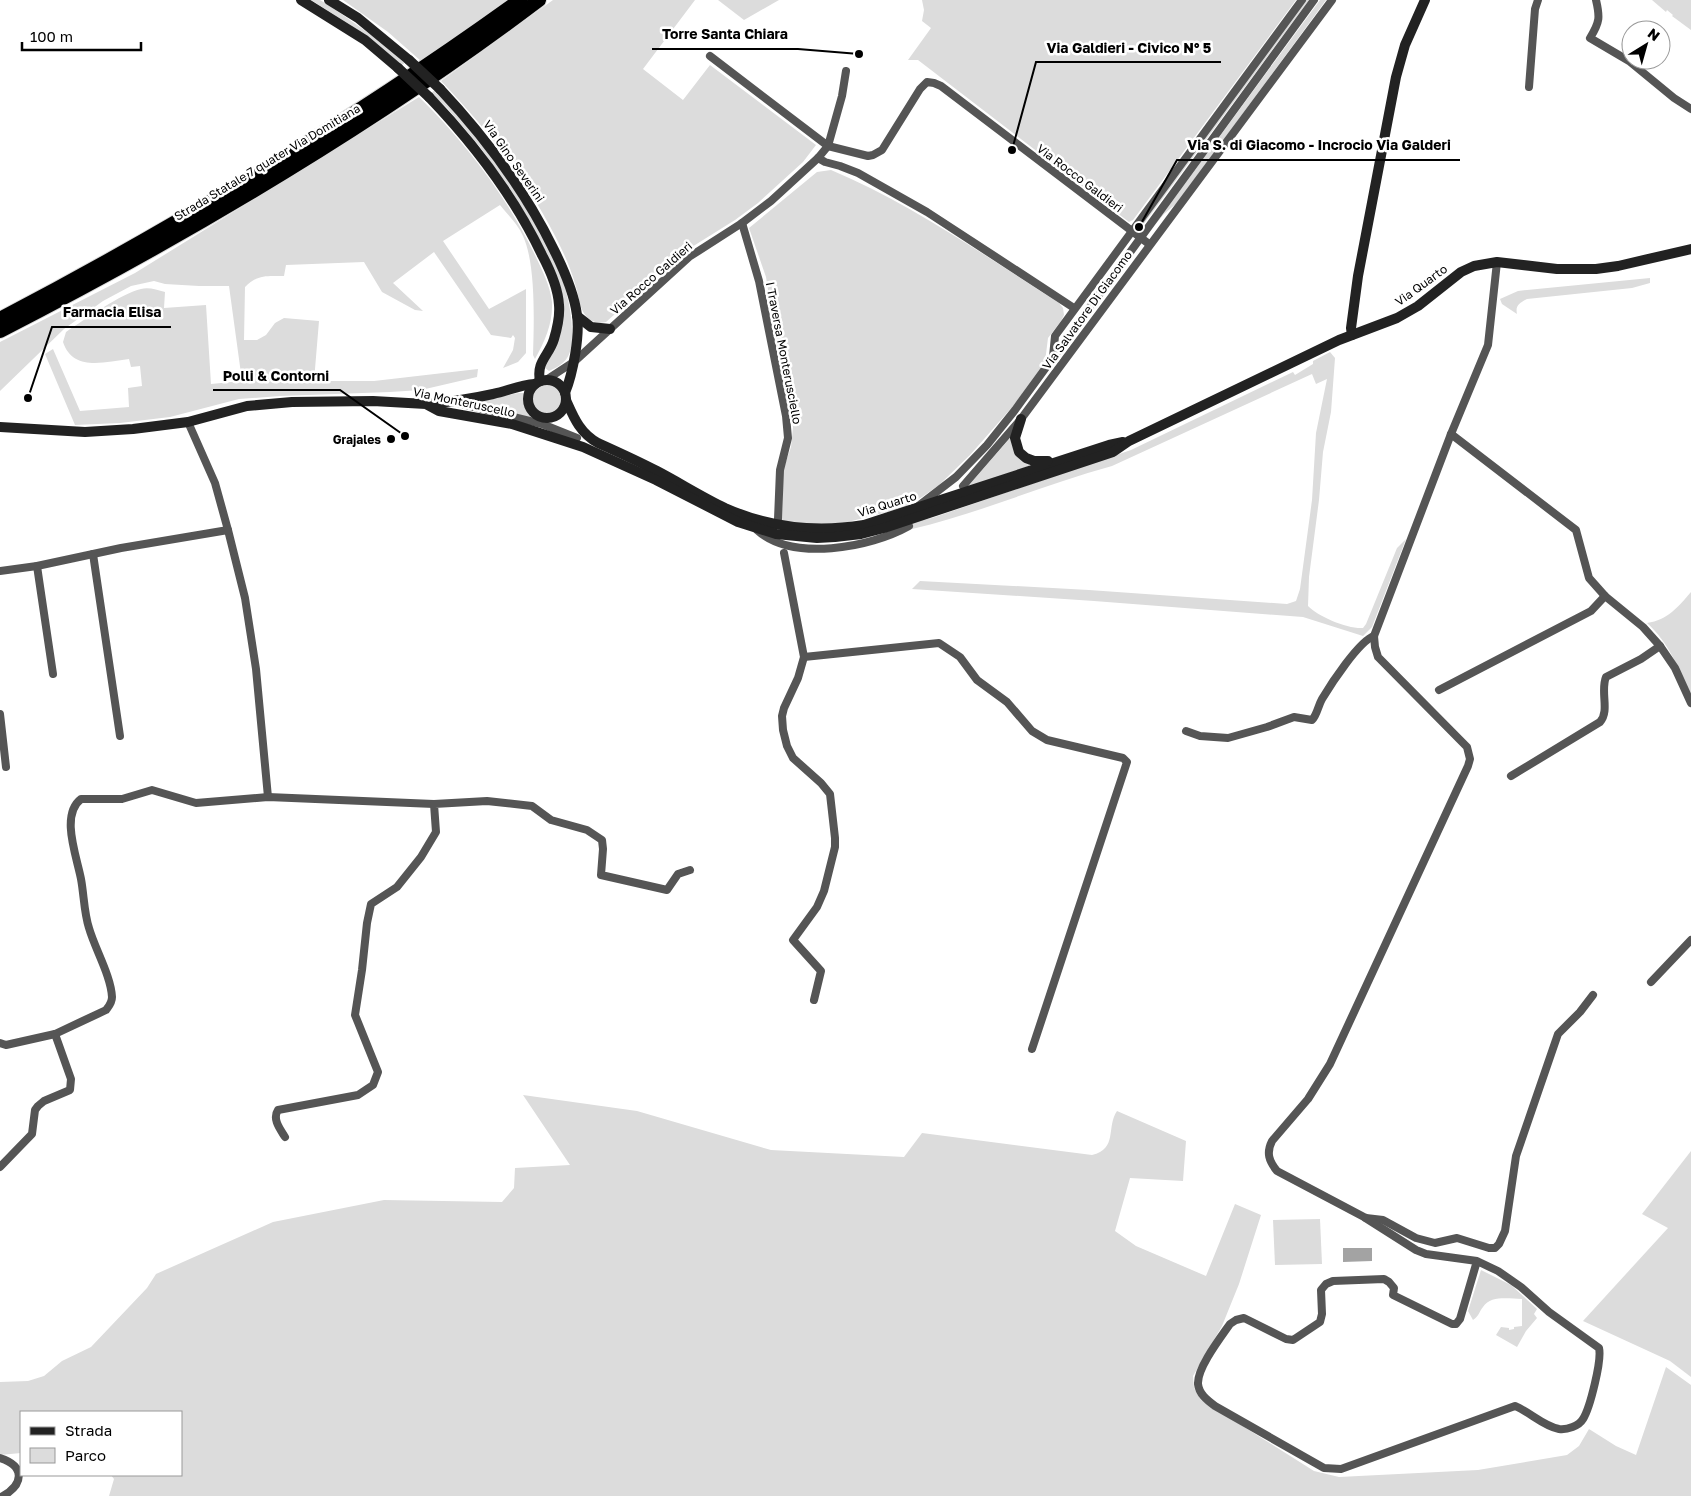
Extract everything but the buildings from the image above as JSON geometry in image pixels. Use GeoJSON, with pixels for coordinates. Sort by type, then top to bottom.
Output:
{"type":"FeatureCollection","features":[{"type":"Feature","properties":{"kind":"highway","name":"Strada Statale 7 quater Via Domitiana"},"geometry":{"type":"LineString","coordinates":[[0,319],[182,220],[294,153],[397,86],[520,0]]}},
{"type":"Feature","properties":{"kind":"highway","name":"Strada Statale 7 quater Via Domitiana"},"geometry":{"type":"LineString","coordinates":[[0,332],[122,267],[306,158],[441,70],[539,0]]}},
{"type":"Feature","properties":{"kind":"street","name":"Via Gino Severini"},"geometry":{"type":"LineString","coordinates":[[301,0],[365,40],[428,97],[467,139],[500,182],[524,220],[549,269],[559,305],[554,340],[541,363],[540,382]]}},
{"type":"Feature","properties":{"kind":"street","name":"Via Gino Severini"},"geometry":{"type":"LineString","coordinates":[[328,0],[358,18],[440,88],[482,136],[528,202],[545,231],[566,275],[577,316],[574,361],[566,396]]}},
{"type":"Feature","properties":{"kind":"street","name":"Via Salvatore Di Giacomo"},"geometry":{"type":"LineString","coordinates":[[1053,357],[1055,336],[1074,308],[1302,0]]}},
{"type":"Feature","properties":{"kind":"street","name":"Via Salvatore Di Giacomo"},"geometry":{"type":"LineString","coordinates":[[915,508],[956,477],[987,445],[1015,410],[1314,0]]}},
{"type":"Feature","properties":{"kind":"street","name":"Via Salvatore Di Giacomo"},"geometry":{"type":"LineString","coordinates":[[962,486],[1021,419],[1149,244],[1332,0]]}},
{"type":"Feature","properties":{"kind":"street"},"geometry":{"type":"LineString","coordinates":[[1352,335],[1351,328],[1358,276],[1396,77],[1405,45],[1425,0]]}},
{"type":"Feature","properties":{"kind":"street"},"geometry":{"type":"LineString","coordinates":[[1530,87],[1535,9],[1538,0]]}},
{"type":"Feature","properties":{"kind":"street"},"geometry":{"type":"LineString","coordinates":[[1596,0],[1600,16],[1597,27],[1590,38],[1629,61],[1674,98],[1691,109]]}},
{"type":"Feature","properties":{"kind":"street"},"geometry":{"type":"LineString","coordinates":[[710,56],[828,146],[842,96],[846,71]]}},
{"type":"Feature","properties":{"kind":"street","name":"Via Rocco Galdieri"},"geometry":{"type":"LineString","coordinates":[[540,382],[574,361],[689,257],[772,201],[818,158],[828,146],[868,156],[878,153],[885,147],[923,85],[927,82],[934,83],[949,92],[1149,244]]}},
{"type":"Feature","properties":{"kind":"street"},"geometry":{"type":"LineString","coordinates":[[818,158],[853,171],[927,212],[1074,308]]}},
{"type":"Feature","properties":{"kind":"street","name":"I Traversa Monterusciello"},"geometry":{"type":"LineString","coordinates":[[742,223],[759,281],[786,416],[788,438],[780,470],[778,519]]}},
{"type":"Feature","properties":{"kind":"street","name":"Via Quarto"},"geometry":{"type":"LineString","coordinates":[[755,528],[776,534],[817,538],[851,536],[870,532],[1112,452],[1129,441],[1352,335],[1387,322],[1418,306],[1449,281],[1474,266],[1497,262],[1557,269],[1596,269],[1618,266],[1691,249]]}},
{"type":"Feature","properties":{"kind":"street"},"geometry":{"type":"LineString","coordinates":[[1477,1261],[1460,1318],[1456,1324],[1452,1324],[1408,1301],[1395,1297],[1393,1293],[1394,1288],[1389,1282],[1384,1280],[1333,1281],[1326,1284],[1321,1290],[1320,1322],[1293,1340],[1286,1339],[1244,1318],[1236,1320],[1230,1324],[1200,1373],[1198,1385],[1200,1390],[1204,1397],[1215,1406],[1294,1452],[1324,1468],[1332,1470],[1341,1469],[1515,1406],[1545,1424],[1558,1429],[1566,1429],[1583,1420],[1595,1384],[1601,1354],[1599,1348],[1549,1312],[1521,1287],[1498,1271],[1477,1261],[1426,1254],[1408,1245],[1364,1218],[1277,1171],[1271,1164],[1268,1155],[1272,1141],[1308,1099],[1330,1064],[1470,760],[1467,747],[1378,656],[1374,636],[1451,434],[1488,345],[1497,262]]}},
{"type":"Feature","properties":{"kind":"street"},"geometry":{"type":"LineString","coordinates":[[577,316],[591,327],[610,330]]}},
{"type":"Feature","properties":{"kind":"street"},"geometry":{"type":"LineString","coordinates":[[521,385],[541,363]]}},
{"type":"Feature","properties":{"kind":"street"},"geometry":{"type":"LineString","coordinates":[[540,382],[529,395],[530,406],[542,424]]}},
{"type":"Feature","properties":{"kind":"street"},"geometry":{"type":"LineString","coordinates":[[426,404],[454,402],[495,394],[521,385],[540,382],[558,383],[566,396],[563,410],[542,424]]}},
{"type":"Feature","properties":{"kind":"street","name":"Via Quarto"},"geometry":{"type":"LineString","coordinates":[[566,396],[576,423],[591,440],[658,471],[723,507],[757,520],[798,529],[832,529],[864,525],[1109,445],[1129,441]]}},
{"type":"Feature","properties":{"kind":"street","name":"Via Monteruscello"},"geometry":{"type":"LineString","coordinates":[[0,427],[85,432],[133,430],[188,422],[247,406],[292,402],[373,401],[426,404],[439,411],[542,424],[724,515],[755,528]]}},
{"type":"Feature","properties":{"kind":"street"},"geometry":{"type":"LineString","coordinates":[[454,402],[542,424],[577,438]]}},
{"type":"Feature","properties":{"kind":"street"},"geometry":{"type":"LineString","coordinates":[[1021,419],[1015,438],[1020,452],[1026,458],[1034,461],[1054,463]]}},
{"type":"Feature","properties":{"kind":"street"},"geometry":{"type":"LineString","coordinates":[[188,422],[215,483],[245,598],[251,631],[268,797]]}},
{"type":"Feature","properties":{"kind":"street"},"geometry":{"type":"LineString","coordinates":[[1451,434],[1576,530],[1589,578],[1605,596],[1643,627],[1660,646],[1675,668],[1691,703]]}},
{"type":"Feature","properties":{"kind":"street"},"geometry":{"type":"LineString","coordinates":[[755,528],[765,537],[784,544],[816,548],[852,545],[876,540],[891,536],[909,526]]}},
{"type":"Feature","properties":{"kind":"street"},"geometry":{"type":"LineString","coordinates":[[0,571],[37,566],[121,548],[228,530]]}},
{"type":"Feature","properties":{"kind":"street"},"geometry":{"type":"LineString","coordinates":[[784,553],[804,658],[798,678],[784,708],[782,716],[783,730],[787,746],[793,758],[821,783],[830,794],[835,838],[835,847],[824,891],[817,906],[793,940],[821,970],[814,1000]]}},
{"type":"Feature","properties":{"kind":"street"},"geometry":{"type":"LineString","coordinates":[[93,554],[120,736]]}},
{"type":"Feature","properties":{"kind":"street"},"geometry":{"type":"LineString","coordinates":[[37,566],[53,674]]}},
{"type":"Feature","properties":{"kind":"street"},"geometry":{"type":"LineString","coordinates":[[1439,690],[1591,611],[1605,596]]}},
{"type":"Feature","properties":{"kind":"street"},"geometry":{"type":"LineString","coordinates":[[1186,731],[1200,736],[1228,738],[1294,717],[1312,720],[1321,701],[1351,658],[1367,638],[1374,636]]}},
{"type":"Feature","properties":{"kind":"street"},"geometry":{"type":"LineString","coordinates":[[804,658],[939,643],[960,657],[977,680],[1007,702],[1032,731],[1047,740],[1123,758],[1127,762],[1032,1049]]}},
{"type":"Feature","properties":{"kind":"street"},"geometry":{"type":"LineString","coordinates":[[1511,776],[1600,722],[1604,716],[1604,683],[1606,677],[1641,659],[1660,646]]}},
{"type":"Feature","properties":{"kind":"street"},"geometry":{"type":"LineString","coordinates":[[0,714],[6,768]]}},
{"type":"Feature","properties":{"kind":"street"},"geometry":{"type":"LineString","coordinates":[[0,1043],[6,1045],[56,1034],[106,1010],[111,1004],[112,997],[106,974],[88,926],[81,878],[72,840],[72,814],[77,803],[86,798],[122,800],[152,790],[196,803],[268,797],[434,804],[486,801],[532,806],[551,820],[587,830],[602,840],[601,875],[667,890],[678,874],[690,870]]}},
{"type":"Feature","properties":{"kind":"street"},"geometry":{"type":"LineString","coordinates":[[285,1137],[276,1120],[278,1110],[358,1095],[373,1085],[378,1072],[355,1015],[362,970],[366,923],[371,904],[397,887],[421,857],[436,832],[434,804]]}},
{"type":"Feature","properties":{"kind":"street"},"geometry":{"type":"LineString","coordinates":[[1651,982],[1691,940]]}},
{"type":"Feature","properties":{"kind":"street"},"geometry":{"type":"LineString","coordinates":[[1364,1218],[1383,1220],[1416,1238],[1435,1243],[1458,1238],[1489,1248],[1496,1248],[1504,1231],[1516,1156],[1558,1034],[1580,1012],[1593,995]]}},
{"type":"Feature","properties":{"kind":"street"},"geometry":{"type":"LineString","coordinates":[[0,1167],[32,1134],[35,1110],[38,1106],[70,1090],[70,1079],[56,1034]]}},
{"type":"Feature","properties":{"kind":"street"},"geometry":{"type":"LineString","coordinates":[[0,1458],[16,1467],[19,1474],[18,1483],[12,1491],[3,1496]]}},
{"type":"Feature","properties":{"kind":"green space"},"geometry":{"type":"Polygon","coordinates":[[[311,0],[320,0],[330,6],[406,62],[402,65],[352,26],[311,0]]]}},
{"type":"Feature","properties":{"kind":"green space"},"geometry":{"type":"Polygon","coordinates":[[[343,0],[507,0],[421,61],[388,32],[343,0]]]}},
{"type":"Feature","properties":{"kind":"green space"},"geometry":{"type":"Polygon","coordinates":[[[553,0],[695,0],[643,69],[683,100],[710,65],[816,145],[803,162],[758,203],[687,250],[603,323],[592,321],[584,313],[573,277],[563,253],[523,181],[476,119],[441,81],[553,0]]]}},
{"type":"Feature","properties":{"kind":"green space"},"geometry":{"type":"Polygon","coordinates":[[[718,0],[779,0],[744,20],[718,0]]]}},
{"type":"Feature","properties":{"kind":"green space"},"geometry":{"type":"Polygon","coordinates":[[[922,0],[1296,0],[1133,220],[1129,222],[918,60],[908,60],[931,28],[922,21],[924,10],[922,0]]]}},
{"type":"Feature","properties":{"kind":"green space"},"geometry":{"type":"Polygon","coordinates":[[[1306,0],[1309,0],[1140,229],[1139,227],[1306,0]]]}},
{"type":"Feature","properties":{"kind":"green space"},"geometry":{"type":"Polygon","coordinates":[[[1320,0],[1326,0],[1178,202],[1154,226],[1320,0]]]}},
{"type":"Feature","properties":{"kind":"green space"},"geometry":{"type":"Polygon","coordinates":[[[1652,0],[1691,0],[1691,30],[1667,10],[1666,12],[1652,0]]]}},
{"type":"Feature","properties":{"kind":"green space"},"geometry":{"type":"Polygon","coordinates":[[[435,90],[476,134],[496,161],[541,231],[553,256],[570,307],[572,338],[571,349],[567,358],[559,366],[549,371],[545,368],[563,306],[533,227],[509,187],[480,147],[448,109],[431,93],[435,90]]]}},
{"type":"Feature","properties":{"kind":"green space"},"geometry":{"type":"Polygon","coordinates":[[[419,97],[453,133],[484,172],[512,212],[543,272],[551,296],[552,310],[548,332],[535,359],[533,355],[534,311],[532,278],[527,248],[518,227],[500,205],[443,241],[489,309],[526,289],[526,353],[518,362],[503,368],[513,350],[515,338],[513,335],[511,338],[491,335],[434,252],[393,283],[423,311],[415,310],[382,292],[364,262],[286,265],[284,276],[259,278],[245,287],[244,340],[257,340],[266,335],[275,323],[284,318],[319,321],[314,381],[374,381],[478,369],[477,377],[421,390],[239,399],[170,417],[120,423],[75,425],[45,354],[53,349],[80,411],[129,407],[128,388],[142,386],[140,366],[131,367],[129,359],[100,363],[82,361],[74,358],[63,342],[66,332],[114,301],[141,289],[165,292],[164,308],[206,305],[211,384],[242,381],[229,286],[165,284],[154,281],[131,286],[103,301],[64,329],[0,391],[0,342],[135,273],[419,97]]]}},
{"type":"Feature","properties":{"kind":"green space"},"geometry":{"type":"Polygon","coordinates":[[[831,170],[890,199],[948,232],[1059,303],[1063,308],[1064,315],[1048,338],[1045,362],[1013,406],[970,455],[939,485],[903,508],[836,525],[782,523],[783,470],[791,447],[793,427],[778,353],[766,277],[749,228],[817,172],[831,170]]]}},
{"type":"Feature","properties":{"kind":"green space"},"geometry":{"type":"Polygon","coordinates":[[[1650,278],[1650,283],[1632,288],[1527,299],[1517,306],[1517,314],[1502,304],[1500,299],[1518,291],[1650,278]]]}},
{"type":"Feature","properties":{"kind":"green space"},"geometry":{"type":"Polygon","coordinates":[[[1330,352],[1335,358],[1331,412],[1323,452],[1309,577],[1308,606],[1334,622],[1349,627],[1363,628],[1397,548],[1406,539],[1372,627],[1363,636],[1303,617],[912,589],[920,581],[1089,590],[1287,604],[1296,601],[1300,589],[1312,500],[1316,433],[1327,379],[1316,384],[1312,374],[1112,466],[938,522],[912,529],[909,523],[932,518],[1131,450],[1293,372],[1295,375],[1313,364],[1313,361],[1330,352]]]}},
{"type":"Feature","properties":{"kind":"green space"},"geometry":{"type":"Polygon","coordinates":[[[547,384],[557,389],[562,399],[557,409],[547,414],[537,409],[532,399],[537,389],[547,384]]]}},
{"type":"Feature","properties":{"kind":"green space"},"geometry":{"type":"Polygon","coordinates":[[[523,393],[525,405],[531,415],[530,418],[471,404],[471,402],[523,393]]]}},
{"type":"Feature","properties":{"kind":"green space"},"geometry":{"type":"Polygon","coordinates":[[[1011,437],[1029,466],[965,488],[963,486],[970,484],[1011,437]]]}},
{"type":"Feature","properties":{"kind":"green space"},"geometry":{"type":"Polygon","coordinates":[[[1691,592],[1691,695],[1678,666],[1667,648],[1647,623],[1667,616],[1691,592]]]}},
{"type":"Feature","properties":{"kind":"green space"},"geometry":{"type":"Polygon","coordinates":[[[523,1095],[637,1111],[771,1150],[904,1157],[922,1133],[1092,1155],[1100,1152],[1108,1143],[1117,1111],[1186,1141],[1183,1181],[1130,1178],[1115,1231],[1136,1246],[1206,1276],[1235,1204],[1261,1215],[1239,1284],[1222,1326],[1193,1376],[1194,1388],[1201,1400],[1314,1471],[1339,1477],[1478,1470],[1567,1455],[1579,1446],[1589,1429],[1616,1446],[1636,1455],[1666,1367],[1691,1385],[1691,1496],[109,1496],[114,1479],[112,1476],[182,1476],[182,1411],[20,1411],[20,1453],[0,1455],[0,1382],[28,1381],[44,1376],[62,1361],[91,1347],[147,1288],[156,1274],[273,1222],[384,1200],[502,1202],[514,1188],[515,1168],[570,1165],[523,1095]]]}},
{"type":"Feature","properties":{"kind":"green space"},"geometry":{"type":"Polygon","coordinates":[[[1691,1151],[1691,1377],[1670,1361],[1583,1321],[1668,1228],[1642,1214],[1691,1151]]]}},
{"type":"Feature","properties":{"kind":"green space"},"geometry":{"type":"Polygon","coordinates":[[[1320,1219],[1322,1264],[1275,1265],[1273,1220],[1320,1219]]]}},
{"type":"Feature","properties":{"kind":"green space"},"geometry":{"type":"Polygon","coordinates":[[[1481,1270],[1511,1285],[1537,1309],[1534,1314],[1537,1318],[1526,1331],[1517,1347],[1496,1335],[1501,1327],[1509,1328],[1509,1330],[1522,1326],[1522,1299],[1495,1299],[1486,1303],[1473,1320],[1468,1311],[1481,1270]]]}},
{"type":"Feature","properties":{"kind":"shaded area"},"geometry":{"type":"Polygon","coordinates":[[[1343,1248],[1372,1248],[1372,1261],[1343,1262],[1343,1248]]]}},
{"type":"Feature","properties":{"kind":"place","name":"Torre Santa Chiara"},"geometry":{"type":"Point","coordinates":[859,54]}},
{"type":"Feature","properties":{"kind":"place","name":"Via Galdieri - Civico N° 5"},"geometry":{"type":"Point","coordinates":[1012,150]}},
{"type":"Feature","properties":{"kind":"place","name":"Via S. di Giacomo - Incrocio Via Galderi"},"geometry":{"type":"Point","coordinates":[1139,227]}},
{"type":"Feature","properties":{"kind":"place","name":"Farmacia Elisa"},"geometry":{"type":"Point","coordinates":[28,398]}},
{"type":"Feature","properties":{"kind":"place","name":"Polli & Contorni"},"geometry":{"type":"Point","coordinates":[405,436]}},
{"type":"Feature","properties":{"kind":"place","name":"Grajales"},"geometry":{"type":"Point","coordinates":[391,439]}}]}
